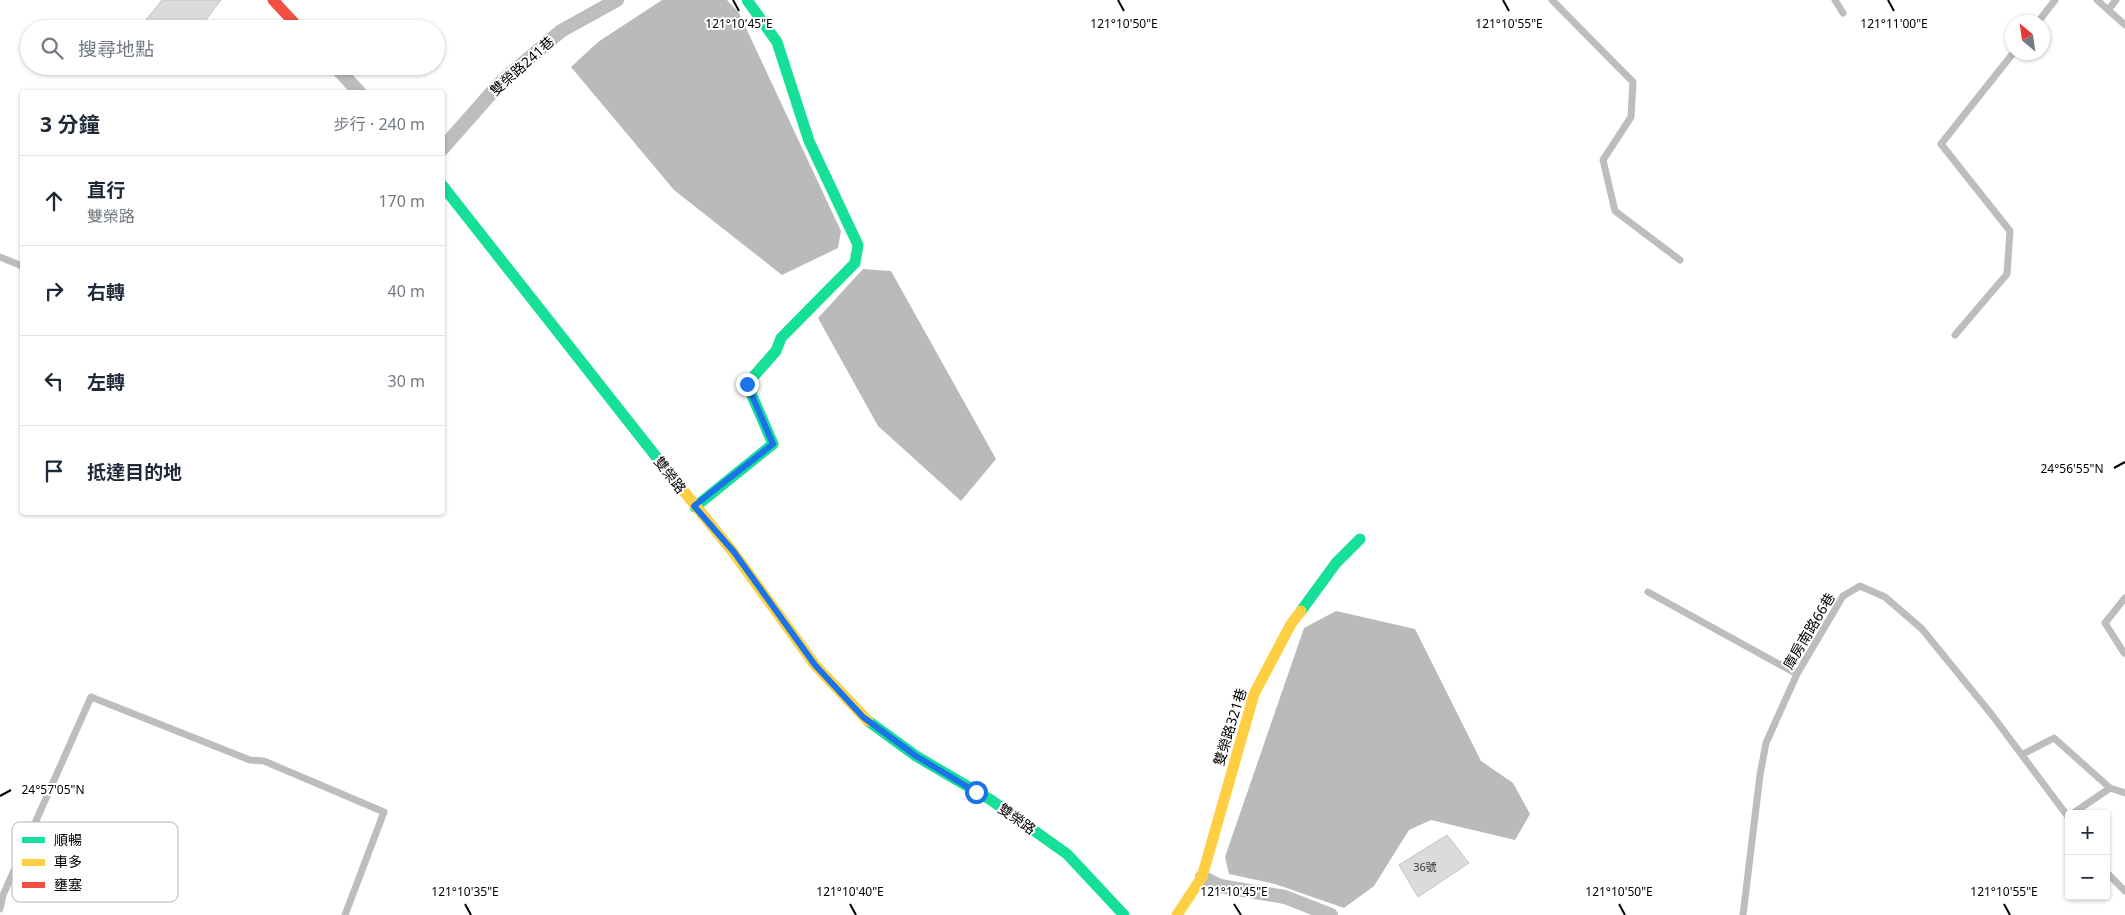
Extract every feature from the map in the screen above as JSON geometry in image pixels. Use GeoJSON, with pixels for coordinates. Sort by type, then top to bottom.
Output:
{"type":"FeatureCollection","features":[{"type":"Feature","properties":{"kind":"street"},"geometry":{"type":"LineString","coordinates":[[274,0],[292,20]]}},
{"type":"Feature","properties":{"kind":"street","name":"雙榮路241巷"},"geometry":{"type":"LineString","coordinates":[[445,146],[501,82],[561,31],[617,0]]}},
{"type":"Feature","properties":{"kind":"street"},"geometry":{"type":"LineString","coordinates":[[695,506],[773,444],[747,384],[776,351],[781,338],[855,263],[858,245],[808,141],[777,42],[747,0]]}},
{"type":"Feature","properties":{"kind":"street"},"geometry":{"type":"LineString","coordinates":[[343,75],[357,90]]}},
{"type":"Feature","properties":{"kind":"street","name":"雙榮路"},"geometry":{"type":"LineString","coordinates":[[445,189],[695,506],[734,552],[815,665],[863,717],[916,756],[991,800],[1067,854],[1124,915]]}},
{"type":"Feature","properties":{"kind":"street","name":"雙榮路321巷"},"geometry":{"type":"LineString","coordinates":[[1177,915],[1202,877],[1254,694],[1291,624],[1336,563],[1360,539]]}},
{"type":"Feature","properties":{"kind":"street"},"geometry":{"type":"LineString","coordinates":[[1202,877],[1220,886],[1285,897],[1331,915]]}},
{"type":"Feature","properties":{"kind":"lane"},"geometry":{"type":"LineString","coordinates":[[1552,0],[1633,82],[1631,117],[1603,160],[1615,211],[1680,260]]}},
{"type":"Feature","properties":{"kind":"lane"},"geometry":{"type":"LineString","coordinates":[[1835,0],[1843,13]]}},
{"type":"Feature","properties":{"kind":"lane"},"geometry":{"type":"LineString","coordinates":[[2044,15],[2056,0]]}},
{"type":"Feature","properties":{"kind":"lane"},"geometry":{"type":"LineString","coordinates":[[2097,0],[2125,25]]}},
{"type":"Feature","properties":{"kind":"lane"},"geometry":{"type":"LineString","coordinates":[[2108,10],[2116,0]]}},
{"type":"Feature","properties":{"kind":"lane"},"geometry":{"type":"LineString","coordinates":[[1955,335],[2007,274],[2010,231],[1941,144],[2008,60]]}},
{"type":"Feature","properties":{"kind":"lane"},"geometry":{"type":"LineString","coordinates":[[0,257],[20,265]]}},
{"type":"Feature","properties":{"kind":"lane","name":"庫房南路66巷"},"geometry":{"type":"LineString","coordinates":[[1743,915],[1760,774],[1766,743],[1797,674],[1843,596],[1860,586],[1885,597],[1922,629],[2065,811]]}},
{"type":"Feature","properties":{"kind":"lane"},"geometry":{"type":"LineString","coordinates":[[1648,592],[1797,674]]}},
{"type":"Feature","properties":{"kind":"lane"},"geometry":{"type":"LineString","coordinates":[[2124,653],[2105,623],[2125,598]]}},
{"type":"Feature","properties":{"kind":"lane"},"geometry":{"type":"LineString","coordinates":[[35,822],[91,697],[250,760],[264,761],[384,812],[345,915]]}},
{"type":"Feature","properties":{"kind":"lane"},"geometry":{"type":"LineString","coordinates":[[2022,754],[2054,738],[2110,788],[2125,793]]}},
{"type":"Feature","properties":{"kind":"lane"},"geometry":{"type":"LineString","coordinates":[[2078,810],[2110,788]]}},
{"type":"Feature","properties":{"kind":"lane"},"geometry":{"type":"LineString","coordinates":[[0,909],[12,875]]}},
{"type":"Feature","properties":{"kind":"lane"},"geometry":{"type":"LineString","coordinates":[[2110,876],[2125,891]]}},
{"type":"Feature","properties":{"kind":"shaded area"},"geometry":{"type":"Polygon","coordinates":[[[662,0],[727,0],[739,13],[841,231],[838,248],[782,275],[674,190],[571,67],[598,42],[662,0]]]}},
{"type":"Feature","properties":{"kind":"shaded area"},"geometry":{"type":"Polygon","coordinates":[[[863,269],[891,271],[996,459],[961,501],[878,426],[818,318],[863,269]]]}},
{"type":"Feature","properties":{"kind":"shaded area"},"geometry":{"type":"Polygon","coordinates":[[[1336,611],[1415,629],[1481,761],[1513,783],[1530,814],[1515,840],[1431,820],[1409,830],[1374,886],[1344,908],[1275,884],[1229,874],[1225,857],[1304,628],[1336,611]]]}},
{"type":"Feature","properties":{"kind":"building"},"geometry":{"type":"Polygon","coordinates":[[[162,0],[221,0],[206,20],[146,20],[162,0]]]}},
{"type":"Feature","properties":{"kind":"building"},"geometry":{"type":"Polygon","coordinates":[[[1447,835],[1469,863],[1418,897],[1399,865],[1447,835]]]}},
{"type":"Feature","properties":{"kind":"traffic: fast"},"geometry":{"type":"LineString","coordinates":[[695,507],[773,444],[747,384],[776,351],[781,338],[855,263],[858,245],[809,141],[777,42],[747,0]]}},
{"type":"Feature","properties":{"kind":"traffic: fast"},"geometry":{"type":"LineString","coordinates":[[445,189],[669,473]]}},
{"type":"Feature","properties":{"kind":"traffic: fast"},"geometry":{"type":"LineString","coordinates":[[1301,611],[1336,563],[1360,539]]}},
{"type":"Feature","properties":{"kind":"traffic: fast"},"geometry":{"type":"LineString","coordinates":[[868,721],[916,756],[991,800],[1067,854],[1124,915]]}},
{"type":"Feature","properties":{"kind":"traffic: slow"},"geometry":{"type":"LineString","coordinates":[[669,473],[733,552],[815,665],[868,721]]}},
{"type":"Feature","properties":{"kind":"traffic: slow"},"geometry":{"type":"LineString","coordinates":[[1177,915],[1202,877],[1254,694],[1291,624],[1301,611]]}},
{"type":"Feature","properties":{"kind":"traffic: jam"},"geometry":{"type":"LineString","coordinates":[[273,0],[292,20]]}},
{"type":"Feature","properties":{"kind":"route"},"geometry":{"type":"LineString","coordinates":[[747,384],[773,444],[694,506],[734,552],[815,665],[863,717],[916,756],[976,792]]}}]}
